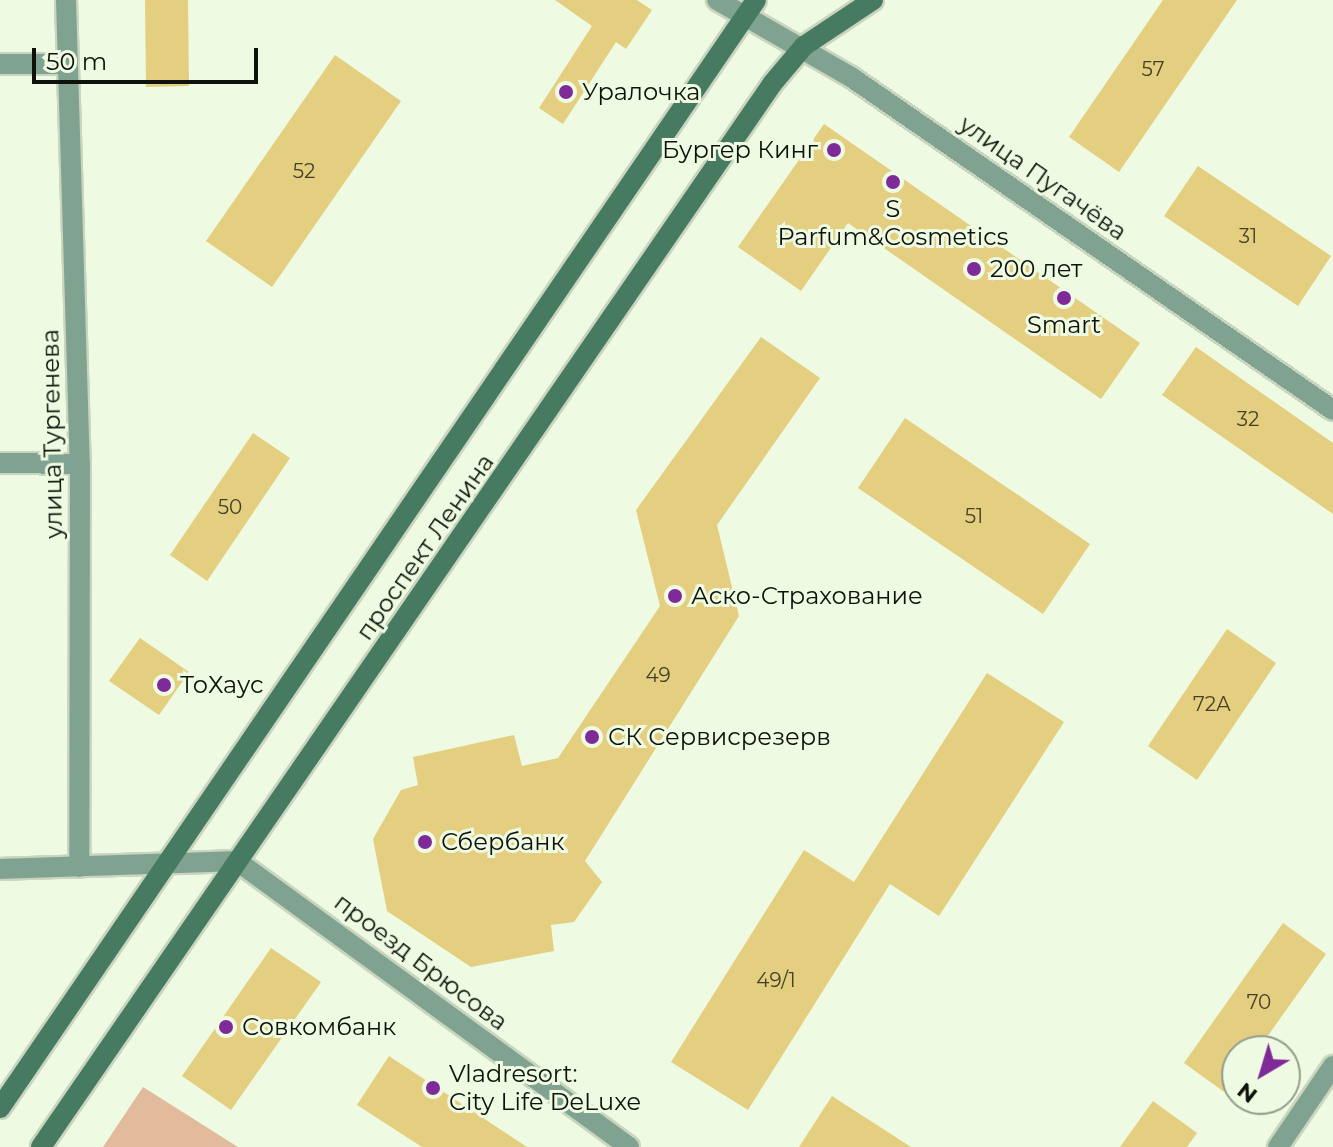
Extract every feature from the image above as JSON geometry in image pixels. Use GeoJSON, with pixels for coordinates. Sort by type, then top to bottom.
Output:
{"type":"FeatureCollection","features":[{"type":"Feature","properties":{"kind":"main road","name":"проспект Ленина"},"geometry":{"type":"LineString","coordinates":[[0,1108],[756,0]]}},
{"type":"Feature","properties":{"kind":"main road","name":"проспект Ленина"},"geometry":{"type":"LineString","coordinates":[[41,1147],[804,46],[873,0]]}},
{"type":"Feature","properties":{"kind":"street","name":"улица Тургенева"},"geometry":{"type":"LineString","coordinates":[[66,0],[80,464],[79,867]]}},
{"type":"Feature","properties":{"kind":"street","name":"улица Пугачёва"},"geometry":{"type":"LineString","coordinates":[[717,0],[743,17],[804,46],[1333,410]]}},
{"type":"Feature","properties":{"kind":"street"},"geometry":{"type":"LineString","coordinates":[[0,64],[66,64]]}},
{"type":"Feature","properties":{"kind":"street"},"geometry":{"type":"LineString","coordinates":[[0,463],[80,464]]}},
{"type":"Feature","properties":{"kind":"street"},"geometry":{"type":"LineString","coordinates":[[0,869],[79,867],[168,859],[237,861]]}},
{"type":"Feature","properties":{"kind":"street","name":"проезд Брюсова"},"geometry":{"type":"LineString","coordinates":[[237,861],[629,1147]]}},
{"type":"Feature","properties":{"kind":"street"},"geometry":{"type":"LineString","coordinates":[[1278,1147],[1333,1066]]}},
{"type":"Feature","properties":{"kind":"shaded area"},"geometry":{"type":"Polygon","coordinates":[[[143,1087],[238,1147],[103,1147],[143,1087]]]}},
{"type":"Feature","properties":{"kind":"building"},"geometry":{"type":"Polygon","coordinates":[[[145,0],[188,0],[189,86],[146,87],[145,0]]]}},
{"type":"Feature","properties":{"kind":"building"},"geometry":{"type":"Polygon","coordinates":[[[555,0],[637,0],[652,10],[626,49],[616,42],[563,124],[539,108],[592,26],[555,0]]]}},
{"type":"Feature","properties":{"kind":"building"},"geometry":{"type":"Polygon","coordinates":[[[1163,0],[1237,0],[1119,172],[1069,137],[1163,0]]]}},
{"type":"Feature","properties":{"kind":"building"},"geometry":{"type":"Polygon","coordinates":[[[335,55],[401,101],[272,287],[206,241],[335,55]]]}},
{"type":"Feature","properties":{"kind":"building","name":"200 лет"},"geometry":{"type":"Polygon","coordinates":[[[824,124],[1140,343],[1101,399],[848,223],[801,291],[738,247],[824,124]]]}},
{"type":"Feature","properties":{"kind":"building"},"geometry":{"type":"Polygon","coordinates":[[[1198,166],[1331,256],[1298,306],[1164,216],[1198,166]]]}},
{"type":"Feature","properties":{"kind":"building"},"geometry":{"type":"Polygon","coordinates":[[[761,337],[820,378],[717,525],[739,616],[585,861],[602,882],[574,922],[551,925],[554,951],[471,967],[387,911],[373,839],[401,790],[418,785],[413,757],[514,735],[522,766],[558,758],[660,606],[636,510],[761,337]]]}},
{"type":"Feature","properties":{"kind":"building"},"geometry":{"type":"Polygon","coordinates":[[[1196,347],[1333,443],[1333,514],[1162,395],[1196,347]]]}},
{"type":"Feature","properties":{"kind":"building"},"geometry":{"type":"Polygon","coordinates":[[[905,418],[1090,544],[1043,614],[858,488],[905,418]]]}},
{"type":"Feature","properties":{"kind":"building"},"geometry":{"type":"Polygon","coordinates":[[[253,433],[290,458],[207,581],[170,555],[253,433]]]}},
{"type":"Feature","properties":{"kind":"building"},"geometry":{"type":"Polygon","coordinates":[[[1227,629],[1276,663],[1197,780],[1148,746],[1227,629]]]}},
{"type":"Feature","properties":{"kind":"building"},"geometry":{"type":"Polygon","coordinates":[[[140,638],[189,672],[159,715],[109,681],[140,638]]]}},
{"type":"Feature","properties":{"kind":"building"},"geometry":{"type":"Polygon","coordinates":[[[987,673],[1064,722],[939,916],[890,884],[748,1110],[671,1062],[804,850],[854,882],[987,673]]]}},
{"type":"Feature","properties":{"kind":"building"},"geometry":{"type":"Polygon","coordinates":[[[1283,923],[1326,954],[1268,1035],[1221,1035],[1221,1090],[1184,1063],[1283,923]]]}},
{"type":"Feature","properties":{"kind":"building"},"geometry":{"type":"Polygon","coordinates":[[[271,948],[321,982],[231,1110],[182,1076],[271,948]]]}},
{"type":"Feature","properties":{"kind":"building"},"geometry":{"type":"Polygon","coordinates":[[[389,1056],[527,1147],[422,1147],[357,1105],[389,1056]]]}},
{"type":"Feature","properties":{"kind":"building"},"geometry":{"type":"Polygon","coordinates":[[[832,1096],[911,1147],[799,1147],[832,1096]]]}},
{"type":"Feature","properties":{"kind":"building"},"geometry":{"type":"Polygon","coordinates":[[[1153,1101],[1197,1133],[1187,1147],[1120,1147],[1153,1101]]]}},
{"type":"Feature","properties":{"kind":"place","name":"Уралочка"},"geometry":{"type":"Point","coordinates":[566,92]}},
{"type":"Feature","properties":{"kind":"place","name":"Бургер Кинг"},"geometry":{"type":"Point","coordinates":[834,150]}},
{"type":"Feature","properties":{"kind":"place","name":"S Parfum&Cosmetics"},"geometry":{"type":"Point","coordinates":[893,182]}},
{"type":"Feature","properties":{"kind":"place","name":"200 лет"},"geometry":{"type":"Point","coordinates":[974,269]}},
{"type":"Feature","properties":{"kind":"place","name":"Smart"},"geometry":{"type":"Point","coordinates":[1064,298]}},
{"type":"Feature","properties":{"kind":"place","name":"Аско-Страхование"},"geometry":{"type":"Point","coordinates":[675,596]}},
{"type":"Feature","properties":{"kind":"place","name":"ТоХаус"},"geometry":{"type":"Point","coordinates":[164,685]}},
{"type":"Feature","properties":{"kind":"place","name":"СК Сервисрезерв"},"geometry":{"type":"Point","coordinates":[592,737]}},
{"type":"Feature","properties":{"kind":"place","name":"Сбербанк"},"geometry":{"type":"Point","coordinates":[425,842]}},
{"type":"Feature","properties":{"kind":"place","name":"Совкомбанк"},"geometry":{"type":"Point","coordinates":[226,1027]}},
{"type":"Feature","properties":{"kind":"place","name":"Vladresort: City Life DeLuxe"},"geometry":{"type":"Point","coordinates":[433,1088]}}]}
